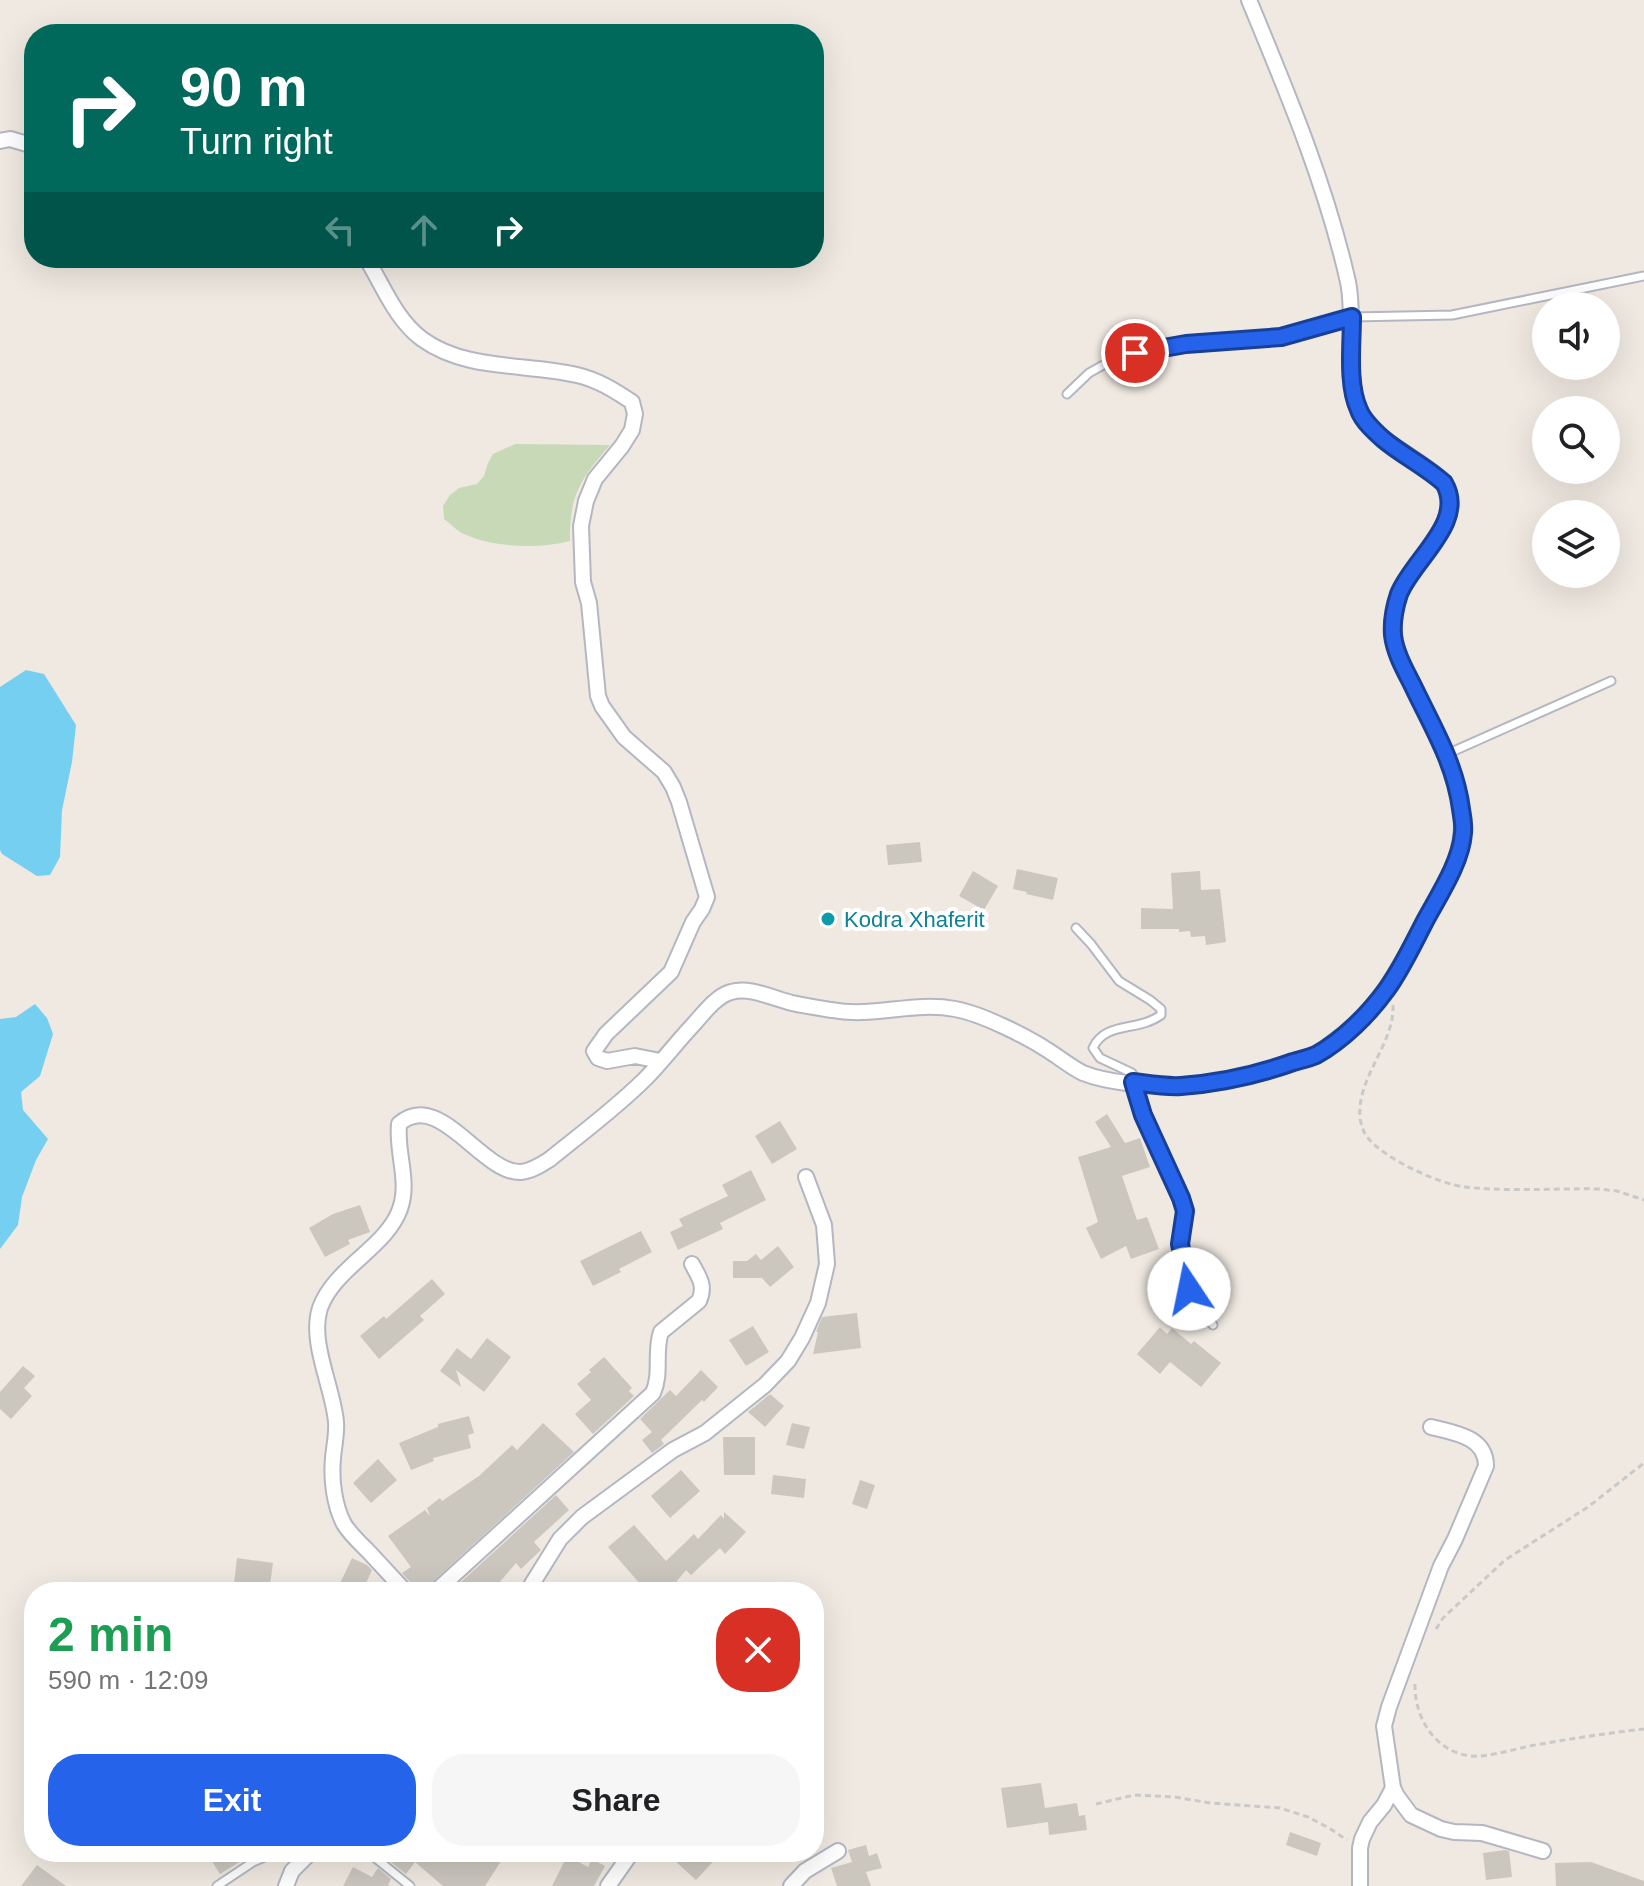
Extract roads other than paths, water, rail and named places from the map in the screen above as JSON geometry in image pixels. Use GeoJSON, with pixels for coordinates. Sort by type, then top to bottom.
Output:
{"type":"FeatureCollection","features":[{"type":"Feature","properties":{"kind":"street"},"geometry":{"type":"LineString","coordinates":[[397,1582],[344,1525],[337,1505],[332,1461],[337,1425],[316,1322],[327,1293],[380,1238],[400,1209],[404,1180],[398,1136],[399,1124],[406,1118],[417,1114],[439,1121],[507,1169],[520,1172],[540,1166],[633,1091],[708,1008],[732,991],[745,991],[845,1013],[868,1014],[897,1008],[958,1009],[1018,1034],[1094,1077],[1178,1086],[1247,1076],[1316,1055],[1351,1030],[1387,989],[1448,878],[1463,833],[1456,780],[1447,754],[1400,660],[1393,636],[1399,593],[1441,531],[1450,512],[1449,492],[1435,474],[1384,440],[1359,412],[1353,382],[1352,317],[1347,278],[1312,155],[1249,0]]}},
{"type":"Feature","properties":{"kind":"street"},"geometry":{"type":"LineString","coordinates":[[0,141],[10,139],[24,143]]}},
{"type":"Feature","properties":{"kind":"street"},"geometry":{"type":"LineString","coordinates":[[371,268],[402,318],[421,338],[443,350],[462,358],[576,375],[600,382],[632,402],[635,414],[632,430],[595,479],[581,526],[583,582],[589,603],[598,696],[624,737],[664,772],[673,787],[707,897],[671,972],[606,1034],[594,1051],[598,1058],[607,1061],[635,1056],[660,1061]]}},
{"type":"Feature","properties":{"kind":"street"},"geometry":{"type":"LineString","coordinates":[[533,1582],[560,1539],[582,1517],[673,1450],[705,1433],[765,1385],[788,1361],[818,1303],[827,1264],[824,1225],[806,1177]]}},
{"type":"Feature","properties":{"kind":"street"},"geometry":{"type":"LineString","coordinates":[[446,1582],[653,1393],[657,1384],[658,1339],[661,1332],[699,1301],[702,1293],[702,1283],[692,1264]]}},
{"type":"Feature","properties":{"kind":"street"},"geometry":{"type":"LineString","coordinates":[[1431,1427],[1473,1441],[1486,1455],[1486,1466],[1441,1566],[1389,1707],[1384,1726],[1393,1788],[1406,1810],[1417,1819],[1449,1831],[1482,1833],[1543,1851]]}},
{"type":"Feature","properties":{"kind":"street"},"geometry":{"type":"LineString","coordinates":[[1360,1886],[1360,1848],[1366,1829],[1393,1788]]}},
{"type":"Feature","properties":{"kind":"street"},"geometry":{"type":"LineString","coordinates":[[824,1859],[838,1851]]}},
{"type":"Feature","properties":{"kind":"street"},"geometry":{"type":"LineString","coordinates":[[286,1886],[292,1871],[301,1862]]}},
{"type":"Feature","properties":{"kind":"street"},"geometry":{"type":"LineString","coordinates":[[608,1886],[625,1862]]}},
{"type":"Feature","properties":{"kind":"street"},"geometry":{"type":"LineString","coordinates":[[791,1886],[805,1871],[820,1862]]}},
{"type":"Feature","properties":{"kind":"lane"},"geometry":{"type":"LineString","coordinates":[[1067,394],[1089,373],[1112,360],[1135,353],[1186,344],[1281,337],[1352,317],[1452,315],[1644,276]]}},
{"type":"Feature","properties":{"kind":"lane"},"geometry":{"type":"LineString","coordinates":[[1447,754],[1611,681]]}},
{"type":"Feature","properties":{"kind":"lane"},"geometry":{"type":"LineString","coordinates":[[1076,928],[1119,981],[1161,1009],[1161,1015],[1151,1022],[1101,1034],[1093,1048],[1100,1058],[1132,1073],[1143,1115],[1185,1211],[1180,1244],[1189,1289],[1199,1310],[1213,1325]]}},
{"type":"Feature","properties":{"kind":"lane"},"geometry":{"type":"LineString","coordinates":[[217,1886],[253,1862]]}},
{"type":"Feature","properties":{"kind":"lane"},"geometry":{"type":"LineString","coordinates":[[380,1862],[410,1886]]}},
{"type":"Feature","properties":{"kind":"water"},"geometry":{"type":"Polygon","coordinates":[[[26,670],[44,674],[76,725],[62,810],[60,857],[50,875],[37,876],[0,850],[0,687],[26,670]]]}},
{"type":"Feature","properties":{"kind":"water"},"geometry":{"type":"Polygon","coordinates":[[[35,1004],[47,1018],[53,1034],[40,1076],[21,1092],[23,1110],[48,1139],[22,1197],[18,1225],[0,1249],[0,1019],[16,1017],[35,1004]]]}},
{"type":"Feature","properties":{"kind":"place","name":"Kodra Xhaferit"},"geometry":{"type":"Point","coordinates":[828,919]}}]}
